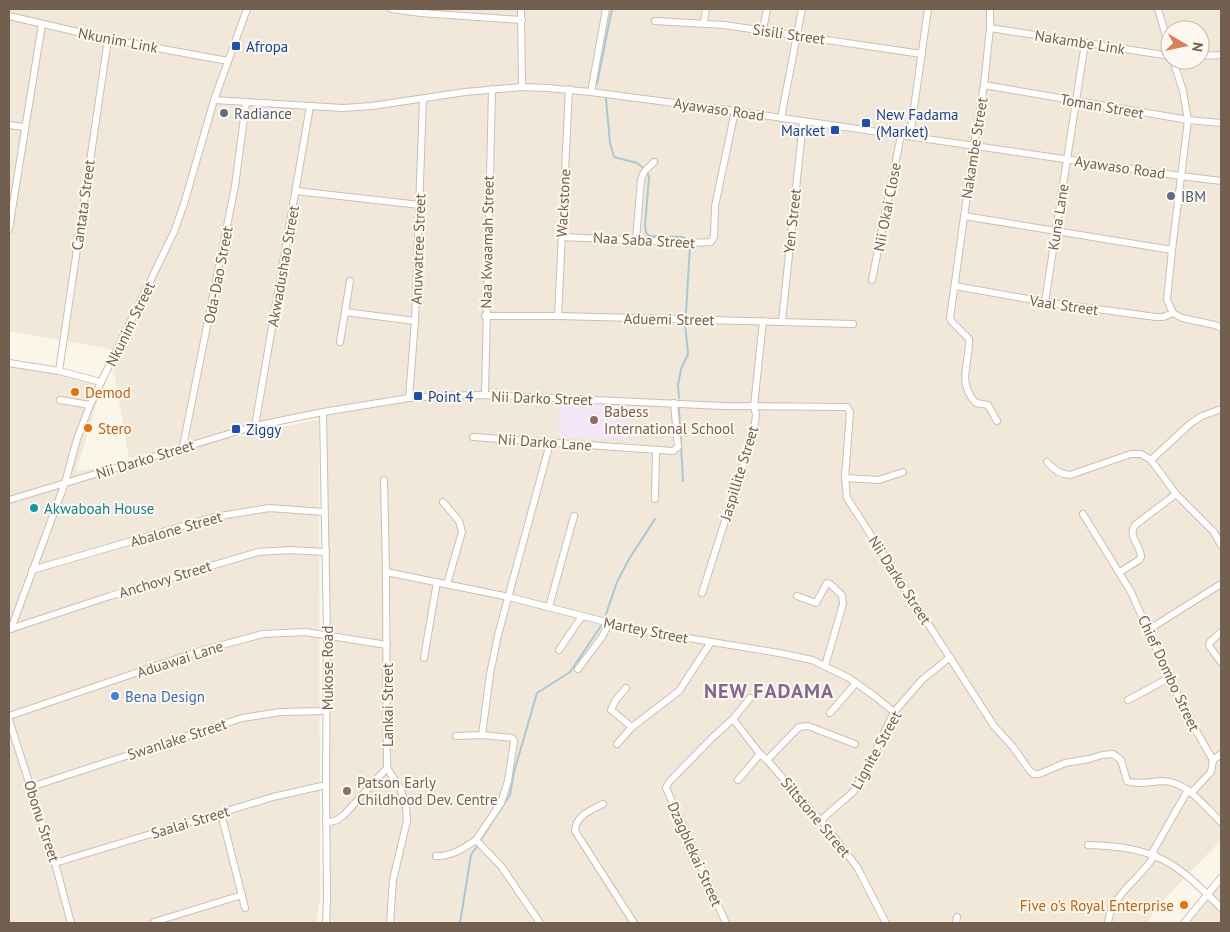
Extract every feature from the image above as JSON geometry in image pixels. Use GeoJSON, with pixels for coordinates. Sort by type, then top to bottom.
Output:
{"type":"FeatureCollection","features":[{"type":"Feature","properties":{"kind":"street","name":"Nkunim Street"},"geometry":{"type":"LineString","coordinates":[[10,629],[65,483],[77,439],[90,405],[174,232],[214,100],[247,9]]}},
{"type":"Feature","properties":{"kind":"street"},"geometry":{"type":"LineString","coordinates":[[391,9],[522,20]]}},
{"type":"Feature","properties":{"kind":"street"},"geometry":{"type":"LineString","coordinates":[[521,9],[522,87]]}},
{"type":"Feature","properties":{"kind":"street"},"geometry":{"type":"LineString","coordinates":[[591,92],[606,9]]}},
{"type":"Feature","properties":{"kind":"street"},"geometry":{"type":"LineString","coordinates":[[704,23],[706,9]]}},
{"type":"Feature","properties":{"kind":"street"},"geometry":{"type":"LineString","coordinates":[[763,30],[767,9]]}},
{"type":"Feature","properties":{"kind":"street"},"geometry":{"type":"LineString","coordinates":[[781,118],[802,9]]}},
{"type":"Feature","properties":{"kind":"street"},"geometry":{"type":"LineString","coordinates":[[910,136],[928,9]]}},
{"type":"Feature","properties":{"kind":"street","name":"Nakambe Street"},"geometry":{"type":"LineString","coordinates":[[990,9],[984,85],[964,216],[951,320],[969,339],[964,373],[965,384],[974,402],[988,405],[997,421]]}},
{"type":"Feature","properties":{"kind":"street","name":"Nkunim Link"},"geometry":{"type":"LineString","coordinates":[[9,16],[108,39],[228,61]]}},
{"type":"Feature","properties":{"kind":"street","name":"Sisili Street"},"geometry":{"type":"LineString","coordinates":[[655,21],[704,23],[763,30],[922,54]]}},
{"type":"Feature","properties":{"kind":"street"},"geometry":{"type":"LineString","coordinates":[[9,230],[42,24]]}},
{"type":"Feature","properties":{"kind":"street","name":"Nakambe Link"},"geometry":{"type":"LineString","coordinates":[[990,28],[1160,54]]}},
{"type":"Feature","properties":{"kind":"street","name":"Cantata Street"},"geometry":{"type":"LineString","coordinates":[[59,371],[108,39]]}},
{"type":"Feature","properties":{"kind":"street","name":"Kuna Lane"},"geometry":{"type":"LineString","coordinates":[[1045,302],[1085,43]]}},
{"type":"Feature","properties":{"kind":"street"},"geometry":{"type":"LineString","coordinates":[[1176,70],[1183,91],[1188,120],[1167,300],[1174,313],[1182,318],[1220,326]]}},
{"type":"Feature","properties":{"kind":"street","name":"Toman Street"},"geometry":{"type":"LineString","coordinates":[[984,85],[1188,120],[1221,123]]}},
{"type":"Feature","properties":{"kind":"street","name":"Ayawaso Road"},"geometry":{"type":"LineString","coordinates":[[214,100],[354,108],[492,89],[522,87],[569,89],[1221,181]]}},
{"type":"Feature","properties":{"kind":"street","name":"Naa Kwaamah Street"},"geometry":{"type":"LineString","coordinates":[[485,395],[485,316],[492,89]]}},
{"type":"Feature","properties":{"kind":"street","name":"Wackstone"},"geometry":{"type":"LineString","coordinates":[[558,316],[569,89]]}},
{"type":"Feature","properties":{"kind":"street","name":"Anuwatree Street"},"geometry":{"type":"LineString","coordinates":[[409,398],[415,321],[423,99]]}},
{"type":"Feature","properties":{"kind":"street","name":"Oda-Dao Street"},"geometry":{"type":"LineString","coordinates":[[183,446],[235,186],[246,102]]}},
{"type":"Feature","properties":{"kind":"street","name":"Akwadushao Street"},"geometry":{"type":"LineString","coordinates":[[255,426],[310,106]]}},
{"type":"Feature","properties":{"kind":"street","name":"Naa Saba Street"},"geometry":{"type":"LineString","coordinates":[[562,237],[689,243],[709,243],[713,241],[715,206],[735,111]]}},
{"type":"Feature","properties":{"kind":"street","name":"Yen Street"},"geometry":{"type":"LineString","coordinates":[[782,321],[803,122]]}},
{"type":"Feature","properties":{"kind":"street"},"geometry":{"type":"LineString","coordinates":[[9,124],[24,127]]}},
{"type":"Feature","properties":{"kind":"street","name":"Nii Okai Close"},"geometry":{"type":"LineString","coordinates":[[872,280],[901,135]]}},
{"type":"Feature","properties":{"kind":"street"},"geometry":{"type":"LineString","coordinates":[[636,239],[641,180],[646,170],[654,162]]}},
{"type":"Feature","properties":{"kind":"street"},"geometry":{"type":"LineString","coordinates":[[296,191],[420,205]]}},
{"type":"Feature","properties":{"kind":"street"},"geometry":{"type":"LineString","coordinates":[[964,216],[1172,250]]}},
{"type":"Feature","properties":{"kind":"street"},"geometry":{"type":"LineString","coordinates":[[340,342],[350,281]]}},
{"type":"Feature","properties":{"kind":"street","name":"Vaal Street"},"geometry":{"type":"LineString","coordinates":[[955,286],[1045,302],[1156,317],[1174,313]]}},
{"type":"Feature","properties":{"kind":"street"},"geometry":{"type":"LineString","coordinates":[[345,312],[415,321]]}},
{"type":"Feature","properties":{"kind":"street","name":"Aduemi Street"},"geometry":{"type":"LineString","coordinates":[[485,316],[558,316],[853,324]]}},
{"type":"Feature","properties":{"kind":"street","name":"Jaspillite Street"},"geometry":{"type":"LineString","coordinates":[[702,593],[755,423],[754,406],[763,321]]}},
{"type":"Feature","properties":{"kind":"street"},"geometry":{"type":"LineString","coordinates":[[9,363],[59,371],[101,382]]}},
{"type":"Feature","properties":{"kind":"street","name":"Nii Darko Street"},"geometry":{"type":"LineString","coordinates":[[9,500],[183,446],[255,426],[323,412],[409,398],[485,395],[675,404],[847,407],[850,412],[845,478],[847,498],[994,726],[1013,747],[1030,771],[1034,774],[1039,774],[1065,763],[1089,759],[1102,754],[1113,754],[1121,760],[1127,781],[1174,783],[1189,791]]}},
{"type":"Feature","properties":{"kind":"street"},"geometry":{"type":"LineString","coordinates":[[60,400],[90,405]]}},
{"type":"Feature","properties":{"kind":"street","name":"Nii Darko Lane"},"geometry":{"type":"LineString","coordinates":[[473,437],[673,451],[678,447],[675,404]]}},
{"type":"Feature","properties":{"kind":"street"},"geometry":{"type":"LineString","coordinates":[[1150,460],[1191,423],[1202,416],[1221,409]]}},
{"type":"Feature","properties":{"kind":"street","name":"Mukose Road"},"geometry":{"type":"LineString","coordinates":[[323,412],[327,635],[326,923]]}},
{"type":"Feature","properties":{"kind":"street"},"geometry":{"type":"LineString","coordinates":[[482,735],[490,674],[498,635],[550,443]]}},
{"type":"Feature","properties":{"kind":"street"},"geometry":{"type":"LineString","coordinates":[[655,499],[656,451]]}},
{"type":"Feature","properties":{"kind":"street"},"geometry":{"type":"LineString","coordinates":[[1047,462],[1065,475],[1070,475],[1130,454],[1141,454],[1150,460],[1176,494],[1214,532],[1221,545]]}},
{"type":"Feature","properties":{"kind":"street"},"geometry":{"type":"LineString","coordinates":[[845,478],[879,480],[903,472]]}},
{"type":"Feature","properties":{"kind":"street","name":"Lankai Street"},"geometry":{"type":"LineString","coordinates":[[384,480],[387,768],[400,788],[406,807],[406,821],[393,880],[390,923]]}},
{"type":"Feature","properties":{"kind":"street"},"geometry":{"type":"LineString","coordinates":[[1120,572],[1141,557],[1140,550],[1132,535],[1135,525],[1176,494]]}},
{"type":"Feature","properties":{"kind":"street"},"geometry":{"type":"LineString","coordinates":[[443,502],[459,521],[462,532],[447,584]]}},
{"type":"Feature","properties":{"kind":"street","name":"Abalone Street"},"geometry":{"type":"LineString","coordinates":[[32,570],[214,517],[269,508],[324,512]]}},
{"type":"Feature","properties":{"kind":"street","name":"Chief Dombo Street"},"geometry":{"type":"LineString","coordinates":[[1083,514],[1131,592],[1169,678],[1213,760]]}},
{"type":"Feature","properties":{"kind":"street"},"geometry":{"type":"LineString","coordinates":[[550,607],[574,516]]}},
{"type":"Feature","properties":{"kind":"street","name":"Anchovy Street"},"geometry":{"type":"LineString","coordinates":[[10,629],[110,596],[258,552],[289,550],[326,552]]}},
{"type":"Feature","properties":{"kind":"street","name":"Martey Street"},"geometry":{"type":"LineString","coordinates":[[386,572],[509,597],[633,629],[812,660],[856,683],[894,712]]}},
{"type":"Feature","properties":{"kind":"street"},"geometry":{"type":"LineString","coordinates":[[424,658],[438,582]]}},
{"type":"Feature","properties":{"kind":"street"},"geometry":{"type":"LineString","coordinates":[[798,596],[816,603],[827,583],[842,595],[843,604],[825,666]]}},
{"type":"Feature","properties":{"kind":"street"},"geometry":{"type":"LineString","coordinates":[[1148,630],[1221,584]]}},
{"type":"Feature","properties":{"kind":"street"},"geometry":{"type":"LineString","coordinates":[[559,650],[582,616]]}},
{"type":"Feature","properties":{"kind":"street"},"geometry":{"type":"LineString","coordinates":[[578,669],[610,623]]}},
{"type":"Feature","properties":{"kind":"street","name":"Aduawai Lane"},"geometry":{"type":"LineString","coordinates":[[9,718],[200,651],[263,634],[292,632],[327,635],[387,645]]}},
{"type":"Feature","properties":{"kind":"street"},"geometry":{"type":"LineString","coordinates":[[1221,632],[1210,642],[1209,646],[1221,662]]}},
{"type":"Feature","properties":{"kind":"street"},"geometry":{"type":"LineString","coordinates":[[616,744],[632,727],[679,690],[711,642]]}},
{"type":"Feature","properties":{"kind":"street","name":"Lignite Street"},"geometry":{"type":"LineString","coordinates":[[822,820],[853,792],[864,775],[894,712],[922,680],[950,657]]}},
{"type":"Feature","properties":{"kind":"street"},"geometry":{"type":"LineString","coordinates":[[1128,700],[1169,678]]}},
{"type":"Feature","properties":{"kind":"street"},"geometry":{"type":"LineString","coordinates":[[830,713],[856,683]]}},
{"type":"Feature","properties":{"kind":"street"},"geometry":{"type":"LineString","coordinates":[[626,688],[615,700],[611,710],[632,727]]}},
{"type":"Feature","properties":{"kind":"street","name":"Dzagblekai Street"},"geometry":{"type":"LineString","coordinates":[[726,923],[666,788],[669,782],[733,719],[750,698]]}},
{"type":"Feature","properties":{"kind":"street","name":"Swanlake Street"},"geometry":{"type":"LineString","coordinates":[[31,787],[242,718],[281,712],[326,711]]}},
{"type":"Feature","properties":{"kind":"street","name":"Obonu Street"},"geometry":{"type":"LineString","coordinates":[[9,718],[10,731],[56,863],[70,923]]}},
{"type":"Feature","properties":{"kind":"street","name":"Siltstone Street"},"geometry":{"type":"LineString","coordinates":[[733,719],[760,754],[822,820],[857,867],[886,923]]}},
{"type":"Feature","properties":{"kind":"street"},"geometry":{"type":"LineString","coordinates":[[767,760],[799,726],[808,726],[855,744]]}},
{"type":"Feature","properties":{"kind":"street"},"geometry":{"type":"LineString","coordinates":[[436,856],[444,857],[460,851],[477,841],[501,803],[508,781],[514,746],[512,738],[482,735],[456,736]]}},
{"type":"Feature","properties":{"kind":"street"},"geometry":{"type":"LineString","coordinates":[[738,780],[760,754]]}},
{"type":"Feature","properties":{"kind":"street"},"geometry":{"type":"LineString","coordinates":[[1108,923],[1110,912],[1115,902],[1147,868],[1189,791],[1211,772],[1213,760],[1221,754]]}},
{"type":"Feature","properties":{"kind":"street"},"geometry":{"type":"LineString","coordinates":[[326,823],[337,820],[344,815],[387,768]]}},
{"type":"Feature","properties":{"kind":"street","name":"Saalai Street"},"geometry":{"type":"LineString","coordinates":[[56,863],[273,797],[326,785]]}},
{"type":"Feature","properties":{"kind":"street"},"geometry":{"type":"LineString","coordinates":[[1189,791],[1221,822]]}},
{"type":"Feature","properties":{"kind":"street"},"geometry":{"type":"LineString","coordinates":[[604,804],[584,814],[575,826],[575,831],[634,923]]}},
{"type":"Feature","properties":{"kind":"street"},"geometry":{"type":"LineString","coordinates":[[221,813],[245,908]]}},
{"type":"Feature","properties":{"kind":"street"},"geometry":{"type":"LineString","coordinates":[[477,841],[501,866],[540,923]]}},
{"type":"Feature","properties":{"kind":"street"},"geometry":{"type":"LineString","coordinates":[[1088,845],[1130,848],[1153,854],[1177,867],[1221,908]]}},
{"type":"Feature","properties":{"kind":"street"},"geometry":{"type":"LineString","coordinates":[[1184,923],[1221,878]]}},
{"type":"Feature","properties":{"kind":"street"},"geometry":{"type":"LineString","coordinates":[[154,922],[242,896]]}},
{"type":"Feature","properties":{"kind":"shaded area"},"geometry":{"type":"Polygon","coordinates":[[[9,9],[1221,9],[1221,840],[1155,909],[1147,923],[327,923],[328,554],[325,407],[129,458],[110,349],[9,331],[9,9]]]}},
{"type":"Feature","properties":{"kind":"shaded area"},"geometry":{"type":"Polygon","coordinates":[[[9,361],[104,379],[76,472],[319,419],[320,899],[316,923],[9,923],[9,361]]]}},
{"type":"Feature","properties":{"kind":"shaded area","name":"Babess International School"},"geometry":{"type":"Polygon","coordinates":[[[560,401],[629,404],[628,440],[558,437],[560,401]]]}},
{"type":"Feature","properties":{"kind":"shaded area"},"geometry":{"type":"Polygon","coordinates":[[[1221,883],[1221,923],[1187,923],[1221,883]]]}},
{"type":"Feature","properties":{"kind":"waterway"},"geometry":{"type":"LineString","coordinates":[[597,84],[612,9]]}},
{"type":"Feature","properties":{"kind":"waterway"},"geometry":{"type":"LineString","coordinates":[[606,99],[610,143],[614,157],[637,163],[647,171],[649,177],[646,233],[650,236],[683,237],[689,241]]}},
{"type":"Feature","properties":{"kind":"waterway"},"geometry":{"type":"LineString","coordinates":[[686,313],[690,246]]}},
{"type":"Feature","properties":{"kind":"waterway"},"geometry":{"type":"LineString","coordinates":[[679,398],[678,385],[681,369],[688,354],[685,323]]}},
{"type":"Feature","properties":{"kind":"waterway"},"geometry":{"type":"LineString","coordinates":[[679,409],[683,481]]}},
{"type":"Feature","properties":{"kind":"waterway"},"geometry":{"type":"LineString","coordinates":[[605,617],[617,582],[629,559],[655,519]]}},
{"type":"Feature","properties":{"kind":"waterway"},"geometry":{"type":"LineString","coordinates":[[480,841],[510,795],[514,772],[537,693],[570,672],[601,626]]}},
{"type":"Feature","properties":{"kind":"waterway"},"geometry":{"type":"LineString","coordinates":[[460,923],[471,855],[478,845]]}},
{"type":"Feature","properties":{"kind":"place","name":"Afropa"},"geometry":{"type":"Point","coordinates":[236,46]}},
{"type":"Feature","properties":{"kind":"place","name":"Radiance"},"geometry":{"type":"Point","coordinates":[224,113]}},
{"type":"Feature","properties":{"kind":"place","name":"New Fadama (Market)"},"geometry":{"type":"Point","coordinates":[866,123]}},
{"type":"Feature","properties":{"kind":"place","name":"Market"},"geometry":{"type":"Point","coordinates":[835,130]}},
{"type":"Feature","properties":{"kind":"place","name":"IBM"},"geometry":{"type":"Point","coordinates":[1171,196]}},
{"type":"Feature","properties":{"kind":"place","name":"Demod"},"geometry":{"type":"Point","coordinates":[75,392]}},
{"type":"Feature","properties":{"kind":"place","name":"Point 4"},"geometry":{"type":"Point","coordinates":[418,396]}},
{"type":"Feature","properties":{"kind":"place","name":"Babess International School"},"geometry":{"type":"Point","coordinates":[594,420]}},
{"type":"Feature","properties":{"kind":"place","name":"Stero"},"geometry":{"type":"Point","coordinates":[88,428]}},
{"type":"Feature","properties":{"kind":"place","name":"Ziggy"},"geometry":{"type":"Point","coordinates":[236,429]}},
{"type":"Feature","properties":{"kind":"place","name":"Akwaboah House"},"geometry":{"type":"Point","coordinates":[34,508]}},
{"type":"Feature","properties":{"kind":"place","name":"Bena Design"},"geometry":{"type":"Point","coordinates":[115,696]}},
{"type":"Feature","properties":{"kind":"place","name":"Patson Early Childhood Dev. Centre"},"geometry":{"type":"Point","coordinates":[347,791]}},
{"type":"Feature","properties":{"kind":"place","name":"Five o's Royal Enterprise"},"geometry":{"type":"Point","coordinates":[1184,905]}},
{"type":"Feature","properties":{"kind":"district","name":"NEW FADAMA"},"geometry":{"type":"Point","coordinates":[769,691]}}]}
